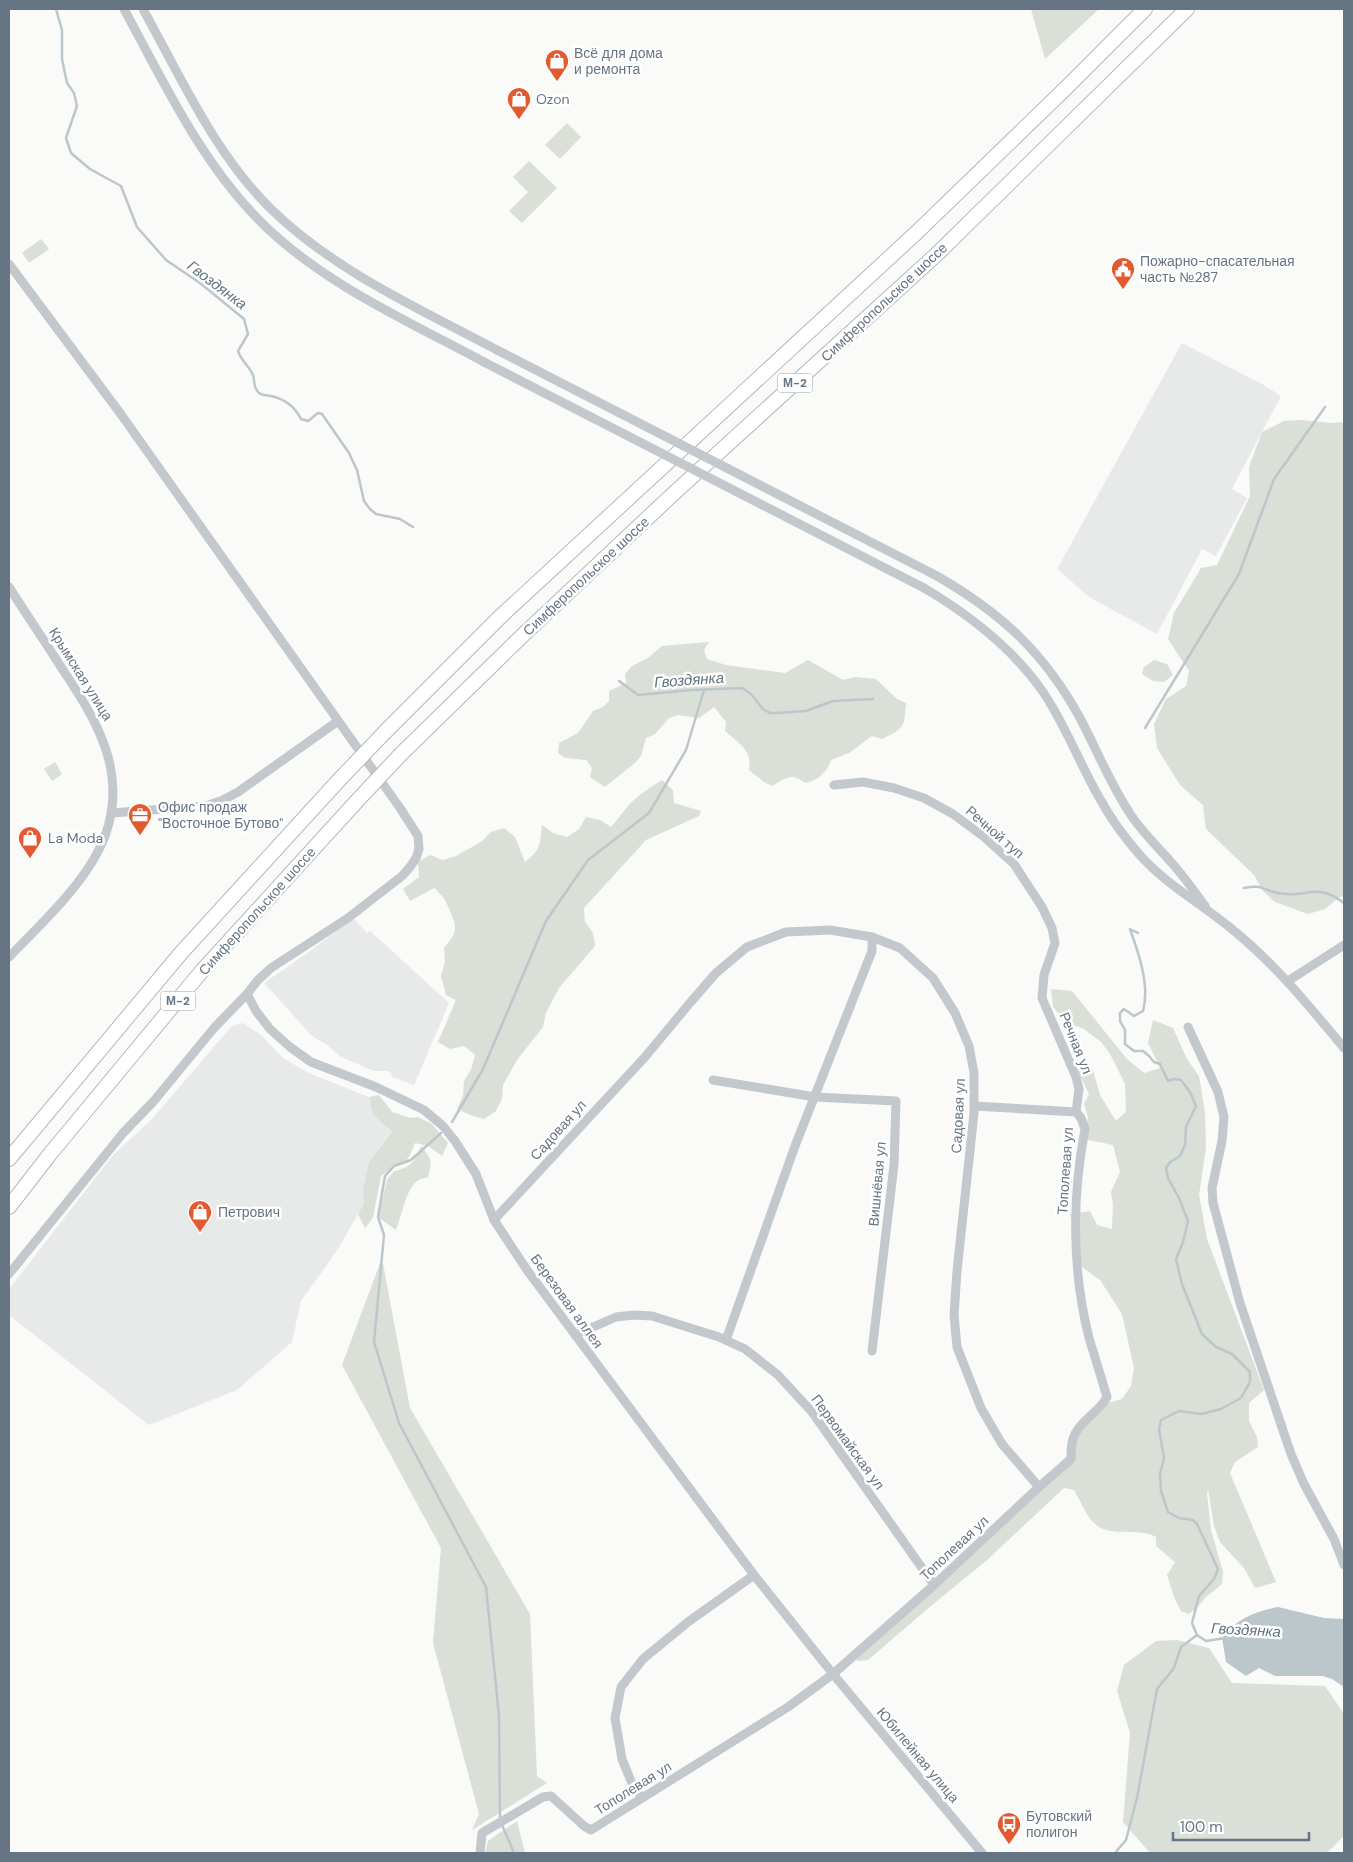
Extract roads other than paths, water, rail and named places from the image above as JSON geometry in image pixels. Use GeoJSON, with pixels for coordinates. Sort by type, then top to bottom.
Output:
{"type":"FeatureCollection","features":[{"type":"Feature","properties":{"kind":"highway","name":"Симферопольское шоссе"},"geometry":{"type":"LineString","coordinates":[[9,1159],[181,953],[385,732],[501,616],[915,234],[1145,9]]}},
{"type":"Feature","properties":{"kind":"highway","name":"Симферопольское шоссе"},"geometry":{"type":"LineString","coordinates":[[9,1207],[50,1154],[201,972],[401,754],[558,602],[937,254],[1187,9]]}},
{"type":"Feature","properties":{"kind":"street"},"geometry":{"type":"LineString","coordinates":[[124,9],[198,142],[235,194],[258,220],[320,271],[372,302],[484,362],[924,588],[990,634],[1026,670],[1041,689],[1100,799],[1120,831],[1158,874],[1210,912],[1257,950],[1288,982],[1344,1048]]}},
{"type":"Feature","properties":{"kind":"street"},"geometry":{"type":"LineString","coordinates":[[143,9],[214,136],[229,158],[270,209],[302,237],[331,258],[382,288],[497,350],[937,576],[966,592],[1001,618],[1042,660],[1064,691],[1080,719],[1115,789],[1131,816],[1170,861],[1210,912]]}},
{"type":"Feature","properties":{"kind":"street"},"geometry":{"type":"LineString","coordinates":[[9,264],[120,413],[400,808],[418,836],[419,849],[416,858],[402,876],[348,918],[271,968],[258,980],[248,994],[214,1028],[153,1102],[123,1133],[9,1274]]}},
{"type":"Feature","properties":{"kind":"street","name":"Крымская улица"},"geometry":{"type":"LineString","coordinates":[[9,587],[88,708],[100,730],[111,770],[114,790],[105,836],[92,860],[73,888],[9,957]]}},
{"type":"Feature","properties":{"kind":"street"},"geometry":{"type":"LineString","coordinates":[[111,813],[206,806],[223,800],[238,792],[338,721]]}},
{"type":"Feature","properties":{"kind":"street","name":"Речной туп"},"geometry":{"type":"LineString","coordinates":[[834,785],[862,782],[894,788],[924,798],[953,814],[984,837],[1014,864],[1042,907],[1052,928],[1054,942],[1044,975],[1043,986]]}},
{"type":"Feature","properties":{"kind":"street","name":"Садовая ул"},"geometry":{"type":"LineString","coordinates":[[494,1220],[646,1057],[716,973],[747,947],[786,932],[830,930],[872,937],[900,948],[933,978],[955,1013],[969,1046],[974,1074],[974,1106],[956,1271],[954,1316],[957,1347],[981,1408],[1002,1444],[1039,1487]]}},
{"type":"Feature","properties":{"kind":"street"},"geometry":{"type":"LineString","coordinates":[[726,1340],[815,1097],[872,951],[872,937]]}},
{"type":"Feature","properties":{"kind":"street"},"geometry":{"type":"LineString","coordinates":[[1288,982],[1344,945]]}},
{"type":"Feature","properties":{"kind":"street","name":"Речная ул"},"geometry":{"type":"LineString","coordinates":[[1043,986],[1042,998],[1076,1077],[1079,1089],[1076,1112]]}},
{"type":"Feature","properties":{"kind":"street","name":"Березовая аллея"},"geometry":{"type":"LineString","coordinates":[[248,994],[256,1011],[270,1029],[311,1062],[376,1087],[424,1110],[443,1126],[455,1140],[476,1174],[494,1220],[527,1270],[754,1574],[833,1674]]}},
{"type":"Feature","properties":{"kind":"street"},"geometry":{"type":"LineString","coordinates":[[1188,1027],[1218,1092],[1224,1116],[1222,1141],[1212,1188],[1213,1203],[1240,1303],[1291,1454],[1304,1484],[1334,1539],[1344,1565]]}},
{"type":"Feature","properties":{"kind":"street"},"geometry":{"type":"LineString","coordinates":[[713,1080],[815,1097]]}},
{"type":"Feature","properties":{"kind":"street","name":"Вишнёвая ул"},"geometry":{"type":"LineString","coordinates":[[815,1097],[896,1101],[894,1164],[872,1351]]}},
{"type":"Feature","properties":{"kind":"street","name":"Тополевая ул"},"geometry":{"type":"LineString","coordinates":[[480,1853],[482,1833],[543,1797],[552,1796],[584,1826],[591,1830],[788,1707],[833,1674],[934,1586],[1071,1459],[1072,1442],[1078,1428],[1103,1404],[1107,1396],[1089,1336],[1078,1269],[1075,1208],[1085,1129],[1081,1118],[1076,1112],[974,1106]]}},
{"type":"Feature","properties":{"kind":"street","name":"Первомайская ул"},"geometry":{"type":"LineString","coordinates":[[575,1335],[616,1317],[652,1316],[726,1340],[745,1349],[778,1376],[812,1412],[934,1586]]}},
{"type":"Feature","properties":{"kind":"street"},"geometry":{"type":"LineString","coordinates":[[642,1798],[631,1782],[622,1759],[615,1718],[621,1687],[643,1659],[688,1622],[754,1574]]}},
{"type":"Feature","properties":{"kind":"street","name":"Юбилейная улица"},"geometry":{"type":"LineString","coordinates":[[833,1674],[982,1853]]}},
{"type":"Feature","properties":{"kind":"water"},"geometry":{"type":"Polygon","coordinates":[[[1278,1607],[1324,1618],[1344,1619],[1344,1687],[1332,1679],[1323,1676],[1275,1676],[1259,1668],[1246,1676],[1226,1662],[1222,1638],[1227,1631],[1247,1617],[1278,1607]]]}},
{"type":"Feature","properties":{"kind":"waterway","name":"Гвоздянка"},"geometry":{"type":"LineString","coordinates":[[56,9],[62,30],[62,59],[67,83],[74,93],[77,106],[66,138],[71,153],[90,169],[121,186],[137,227],[166,260],[200,283],[244,319],[248,334],[238,351],[253,375],[257,391],[262,395],[276,397],[285,401],[293,407],[301,419],[308,421],[318,413],[322,414],[349,453],[357,470],[364,501],[370,509],[376,514],[400,519],[413,527]]}},
{"type":"Feature","properties":{"kind":"waterway"},"geometry":{"type":"LineString","coordinates":[[1145,728],[1239,574],[1274,479],[1325,407]]}},
{"type":"Feature","properties":{"kind":"waterway","name":"Гвоздянка"},"geometry":{"type":"LineString","coordinates":[[619,681],[638,695],[742,688],[751,694],[763,709],[770,713],[806,711],[833,701],[873,699]]}},
{"type":"Feature","properties":{"kind":"waterway"},"geometry":{"type":"LineString","coordinates":[[452,1122],[483,1069],[546,921],[588,860],[649,813],[686,750],[704,690]]}},
{"type":"Feature","properties":{"kind":"waterway"},"geometry":{"type":"LineString","coordinates":[[1244,888],[1259,887],[1273,892],[1288,894],[1326,893],[1344,903]]}},
{"type":"Feature","properties":{"kind":"waterway","name":"Гвоздянка"},"geometry":{"type":"LineString","coordinates":[[1130,929],[1142,970],[1145,1001],[1143,1011],[1134,1016],[1124,1009],[1120,1013],[1120,1021],[1125,1030],[1125,1044],[1134,1051],[1143,1051],[1154,1062],[1160,1064],[1168,1081],[1174,1079],[1181,1080],[1190,1092],[1196,1106],[1186,1127],[1185,1145],[1180,1156],[1170,1162],[1166,1168],[1168,1178],[1179,1198],[1188,1221],[1183,1242],[1176,1259],[1182,1284],[1202,1334],[1216,1347],[1232,1354],[1250,1372],[1250,1382],[1241,1398],[1221,1409],[1201,1414],[1179,1411],[1161,1420],[1159,1429],[1164,1458],[1160,1474],[1161,1491],[1168,1512],[1179,1518],[1193,1520],[1197,1524],[1218,1569],[1214,1579],[1199,1596],[1192,1623],[1197,1635],[1206,1641],[1225,1638]]}},
{"type":"Feature","properties":{"kind":"waterway"},"geometry":{"type":"LineString","coordinates":[[1132,930],[1138,933]]}},
{"type":"Feature","properties":{"kind":"waterway"},"geometry":{"type":"LineString","coordinates":[[441,1133],[411,1160],[394,1166],[385,1176],[378,1217],[384,1235],[374,1342],[399,1423],[486,1587],[499,1716],[500,1820]]}},
{"type":"Feature","properties":{"kind":"waterway"},"geometry":{"type":"LineString","coordinates":[[1115,1853],[1126,1840],[1137,1798],[1157,1689],[1174,1668],[1181,1647],[1197,1635]]}},
{"type":"Feature","properties":{"kind":"waterway"},"geometry":{"type":"LineString","coordinates":[[502,1825],[514,1853]]}},
{"type":"Feature","properties":{"kind":"place","name":"Всё для дома и ремонта"},"geometry":{"type":"Point","coordinates":[557,82]}},
{"type":"Feature","properties":{"kind":"place","name":"Ozon"},"geometry":{"type":"Point","coordinates":[519,120]}},
{"type":"Feature","properties":{"kind":"place","name":"Пожарно-спасательная часть №287"},"geometry":{"type":"Point","coordinates":[1123,290]}},
{"type":"Feature","properties":{"kind":"place","name":"Офис продаж \"Восточное Бутово\""},"geometry":{"type":"Point","coordinates":[140,836]}},
{"type":"Feature","properties":{"kind":"place","name":"La Moda"},"geometry":{"type":"Point","coordinates":[30,859]}},
{"type":"Feature","properties":{"kind":"place","name":"Петрович"},"geometry":{"type":"Point","coordinates":[200,1233]}},
{"type":"Feature","properties":{"kind":"place","name":"Бутовский полигон"},"geometry":{"type":"Point","coordinates":[1009,1845]}}]}
